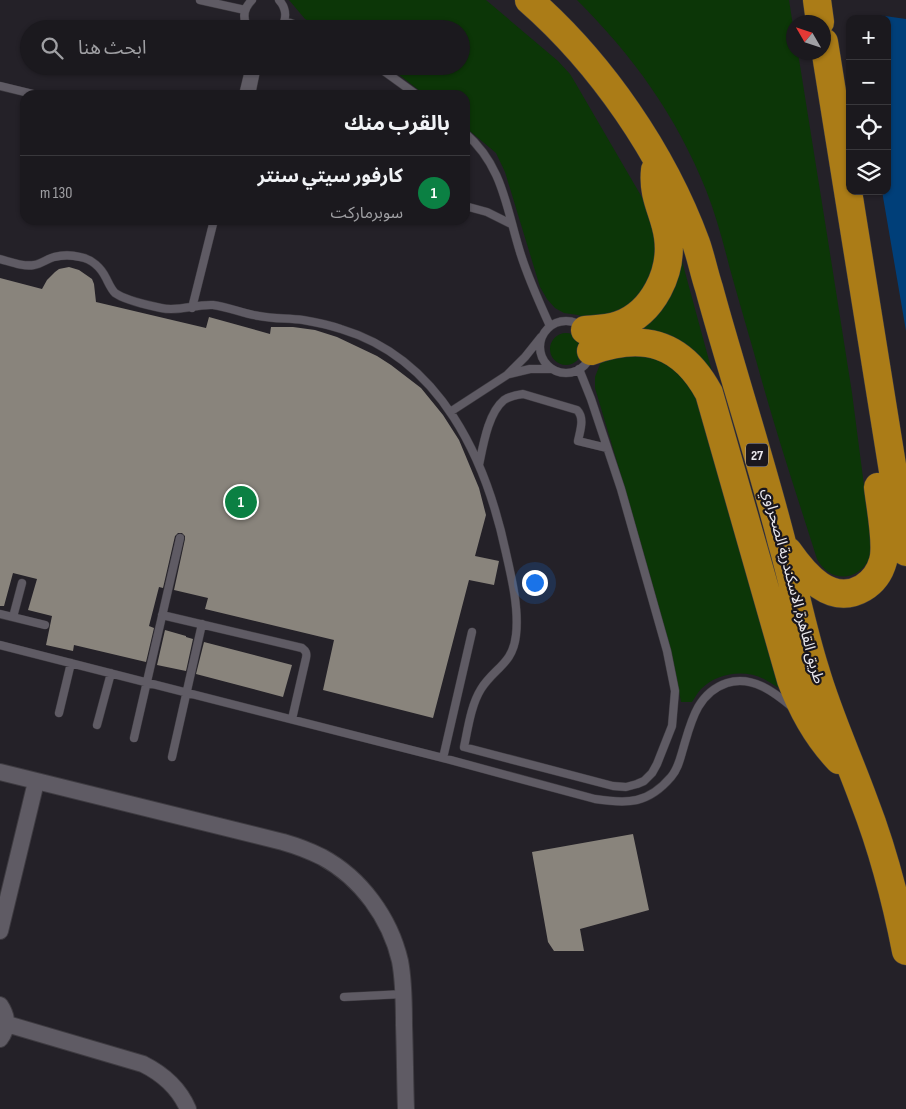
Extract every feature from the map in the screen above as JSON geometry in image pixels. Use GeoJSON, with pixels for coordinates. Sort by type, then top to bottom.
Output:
{"type":"FeatureCollection","features":[{"type":"Feature","properties":{"kind":"highway","name":"طريق القاهرة, الاسكندرية الصحراوي"},"geometry":{"type":"LineString","coordinates":[[529,0],[560,29],[596,70],[628,115],[657,162],[678,202],[696,244],[783,544],[815,671],[874,828],[891,883],[906,951]]}},
{"type":"Feature","properties":{"kind":"highway"},"geometry":{"type":"LineString","coordinates":[[817,0],[819,15]]}},
{"type":"Feature","properties":{"kind":"highway","name":"27"},"geometry":{"type":"LineString","coordinates":[[827,60],[906,552]]}},
{"type":"Feature","properties":{"kind":"highway"},"geometry":{"type":"LineString","coordinates":[[585,350],[610,327],[637,315],[652,299],[662,280],[668,260],[669,241],[655,191],[657,162]]}},
{"type":"Feature","properties":{"kind":"highway"},"geometry":{"type":"LineString","coordinates":[[585,350],[625,342],[653,344],[674,352],[683,358],[704,383],[712,402],[791,680],[814,730],[832,754],[854,775]]}},
{"type":"Feature","properties":{"kind":"highway","name":"27"},"geometry":{"type":"LineString","coordinates":[[783,544],[805,574],[822,587],[831,591],[841,593],[860,590],[876,577],[881,569],[885,549],[869,411],[877,368]]}},
{"type":"Feature","properties":{"kind":"street"},"geometry":{"type":"LineString","coordinates":[[0,772],[283,842],[304,848],[341,869],[374,904],[383,917],[396,946],[404,994],[406,1109]]}},
{"type":"Feature","properties":{"kind":"street"},"geometry":{"type":"LineString","coordinates":[[0,931],[36,782]]}},
{"type":"Feature","properties":{"kind":"street"},"geometry":{"type":"LineString","coordinates":[[0,1005],[6,1017],[3,1032],[143,1064],[163,1076],[179,1093],[188,1109]]}},
{"type":"Feature","properties":{"kind":"lane"},"geometry":{"type":"LineString","coordinates":[[200,0],[245,10]]}},
{"type":"Feature","properties":{"kind":"lane"},"geometry":{"type":"LineString","coordinates":[[244,20],[245,10],[252,0]]}},
{"type":"Feature","properties":{"kind":"lane"},"geometry":{"type":"LineString","coordinates":[[279,0],[284,6],[285,20]]}},
{"type":"Feature","properties":{"kind":"lane"},"geometry":{"type":"LineString","coordinates":[[244,90],[248,75]]}},
{"type":"Feature","properties":{"kind":"lane"},"geometry":{"type":"LineString","coordinates":[[252,90],[256,75]]}},
{"type":"Feature","properties":{"kind":"lane"},"geometry":{"type":"LineString","coordinates":[[389,75],[410,90]]}},
{"type":"Feature","properties":{"kind":"lane"},"geometry":{"type":"LineString","coordinates":[[0,86],[20,91]]}},
{"type":"Feature","properties":{"kind":"lane"},"geometry":{"type":"LineString","coordinates":[[470,138],[493,166],[528,275],[550,326]]}},
{"type":"Feature","properties":{"kind":"lane"},"geometry":{"type":"LineString","coordinates":[[470,207],[487,212],[511,224]]}},
{"type":"Feature","properties":{"kind":"lane"},"geometry":{"type":"LineString","coordinates":[[192,308],[213,225]]}},
{"type":"Feature","properties":{"kind":"lane"},"geometry":{"type":"LineString","coordinates":[[0,259],[27,266],[56,257],[78,256],[87,258],[95,264],[102,272],[110,288],[124,297],[168,309],[219,306],[262,317],[302,320],[330,326],[358,335],[390,351],[405,362],[431,387],[450,412],[465,438],[479,465],[490,494],[501,532],[516,613],[514,650],[480,690],[472,710],[464,747],[463,763]]}},
{"type":"Feature","properties":{"kind":"lane"},"geometry":{"type":"LineString","coordinates":[[450,412],[507,375],[525,357],[550,326],[556,322],[564,321],[579,324],[585,350],[591,399],[626,505],[667,651],[675,691],[672,726],[658,764],[652,774],[644,781],[626,787],[613,786],[464,747]]}},
{"type":"Feature","properties":{"kind":"lane"},"geometry":{"type":"LineString","coordinates":[[543,334],[540,341],[542,357],[546,364],[559,372],[573,372],[585,350]]}},
{"type":"Feature","properties":{"kind":"lane"},"geometry":{"type":"LineString","coordinates":[[507,375],[530,369],[553,369]]}},
{"type":"Feature","properties":{"kind":"lane"},"geometry":{"type":"LineString","coordinates":[[479,465],[485,438],[493,416],[504,400],[514,395],[523,394],[577,410],[582,418],[578,441],[608,448]]}},
{"type":"Feature","properties":{"kind":"lane"},"geometry":{"type":"LineString","coordinates":[[134,738],[180,538]]}},
{"type":"Feature","properties":{"kind":"lane"},"geometry":{"type":"LineString","coordinates":[[14,618],[22,583]]}},
{"type":"Feature","properties":{"kind":"lane"},"geometry":{"type":"LineString","coordinates":[[0,614],[45,625]]}},
{"type":"Feature","properties":{"kind":"lane"},"geometry":{"type":"LineString","coordinates":[[162,615],[305,650],[306,658],[292,719]]}},
{"type":"Feature","properties":{"kind":"lane"},"geometry":{"type":"LineString","coordinates":[[172,757],[202,624]]}},
{"type":"Feature","properties":{"kind":"lane"},"geometry":{"type":"LineString","coordinates":[[442,758],[472,632]]}},
{"type":"Feature","properties":{"kind":"lane"},"geometry":{"type":"LineString","coordinates":[[0,645],[463,763],[595,799],[625,802],[638,801],[657,790],[672,776],[678,766],[698,706],[712,690],[722,685],[742,681],[753,682],[763,686],[785,701],[814,730]]}},
{"type":"Feature","properties":{"kind":"lane"},"geometry":{"type":"LineString","coordinates":[[59,713],[71,663]]}},
{"type":"Feature","properties":{"kind":"lane"},"geometry":{"type":"LineString","coordinates":[[98,725],[111,673]]}},
{"type":"Feature","properties":{"kind":"lane"},"geometry":{"type":"LineString","coordinates":[[344,997],[404,994]]}},
{"type":"Feature","properties":{"kind":"green space"},"geometry":{"type":"Polygon","coordinates":[[[289,0],[486,0],[558,61],[570,74],[654,218],[663,245],[640,308],[589,319],[564,313],[555,308],[540,287],[505,172],[496,153],[470,131],[470,90],[419,90],[399,75],[470,75],[470,20],[305,19],[289,0]]]}},
{"type":"Feature","properties":{"kind":"green space"},"geometry":{"type":"Polygon","coordinates":[[[577,0],[789,0],[791,15],[786,15],[786,60],[799,60],[852,393],[872,547],[869,558],[857,573],[849,576],[832,574],[817,559],[774,424],[716,219],[706,190],[667,112],[635,65],[577,0]]]}},
{"type":"Feature","properties":{"kind":"green space"},"geometry":{"type":"Polygon","coordinates":[[[679,250],[713,375],[614,332],[679,250]]]}},
{"type":"Feature","properties":{"kind":"green space"},"geometry":{"type":"Polygon","coordinates":[[[566,333],[572,334],[577,338],[581,343],[581,355],[577,360],[572,364],[566,365],[560,364],[555,360],[551,355],[550,349],[551,343],[555,338],[560,334],[566,333]]]}},
{"type":"Feature","properties":{"kind":"green space"},"geometry":{"type":"Polygon","coordinates":[[[632,347],[695,377],[791,696],[756,676],[731,674],[715,679],[707,684],[698,692],[692,702],[681,702],[651,579],[595,388],[595,377],[600,364],[609,352],[632,347]]]}},
{"type":"Feature","properties":{"kind":"water"},"geometry":{"type":"Polygon","coordinates":[[[891,17],[906,19],[906,331],[883,195],[891,195],[891,17]]]}},
{"type":"Feature","properties":{"kind":"building"},"geometry":{"type":"Polygon","coordinates":[[[69,267],[79,270],[92,279],[96,302],[206,328],[209,317],[270,334],[271,327],[293,327],[315,330],[337,337],[377,356],[391,365],[421,388],[443,415],[459,440],[479,488],[486,515],[475,556],[499,561],[494,585],[469,580],[433,718],[323,690],[334,640],[205,609],[208,598],[174,590],[185,539],[182,533],[178,533],[175,536],[163,588],[159,587],[149,626],[154,628],[146,662],[74,645],[73,651],[46,645],[52,616],[28,610],[37,579],[13,573],[4,606],[0,606],[0,278],[42,289],[55,272],[69,267]]]}},
{"type":"Feature","properties":{"kind":"building"},"geometry":{"type":"Polygon","coordinates":[[[165,630],[193,639],[186,671],[157,665],[165,630]]]}},
{"type":"Feature","properties":{"kind":"building"},"geometry":{"type":"Polygon","coordinates":[[[204,642],[292,665],[283,697],[196,674],[204,642]]]}},
{"type":"Feature","properties":{"kind":"building"},"geometry":{"type":"Polygon","coordinates":[[[633,834],[649,910],[580,929],[584,951],[554,951],[548,942],[532,852],[633,834]]]}},
{"type":"Feature","properties":{"kind":"place","name":"كارفور سيتي سنتر"},"geometry":{"type":"Point","coordinates":[241,502]}}]}
